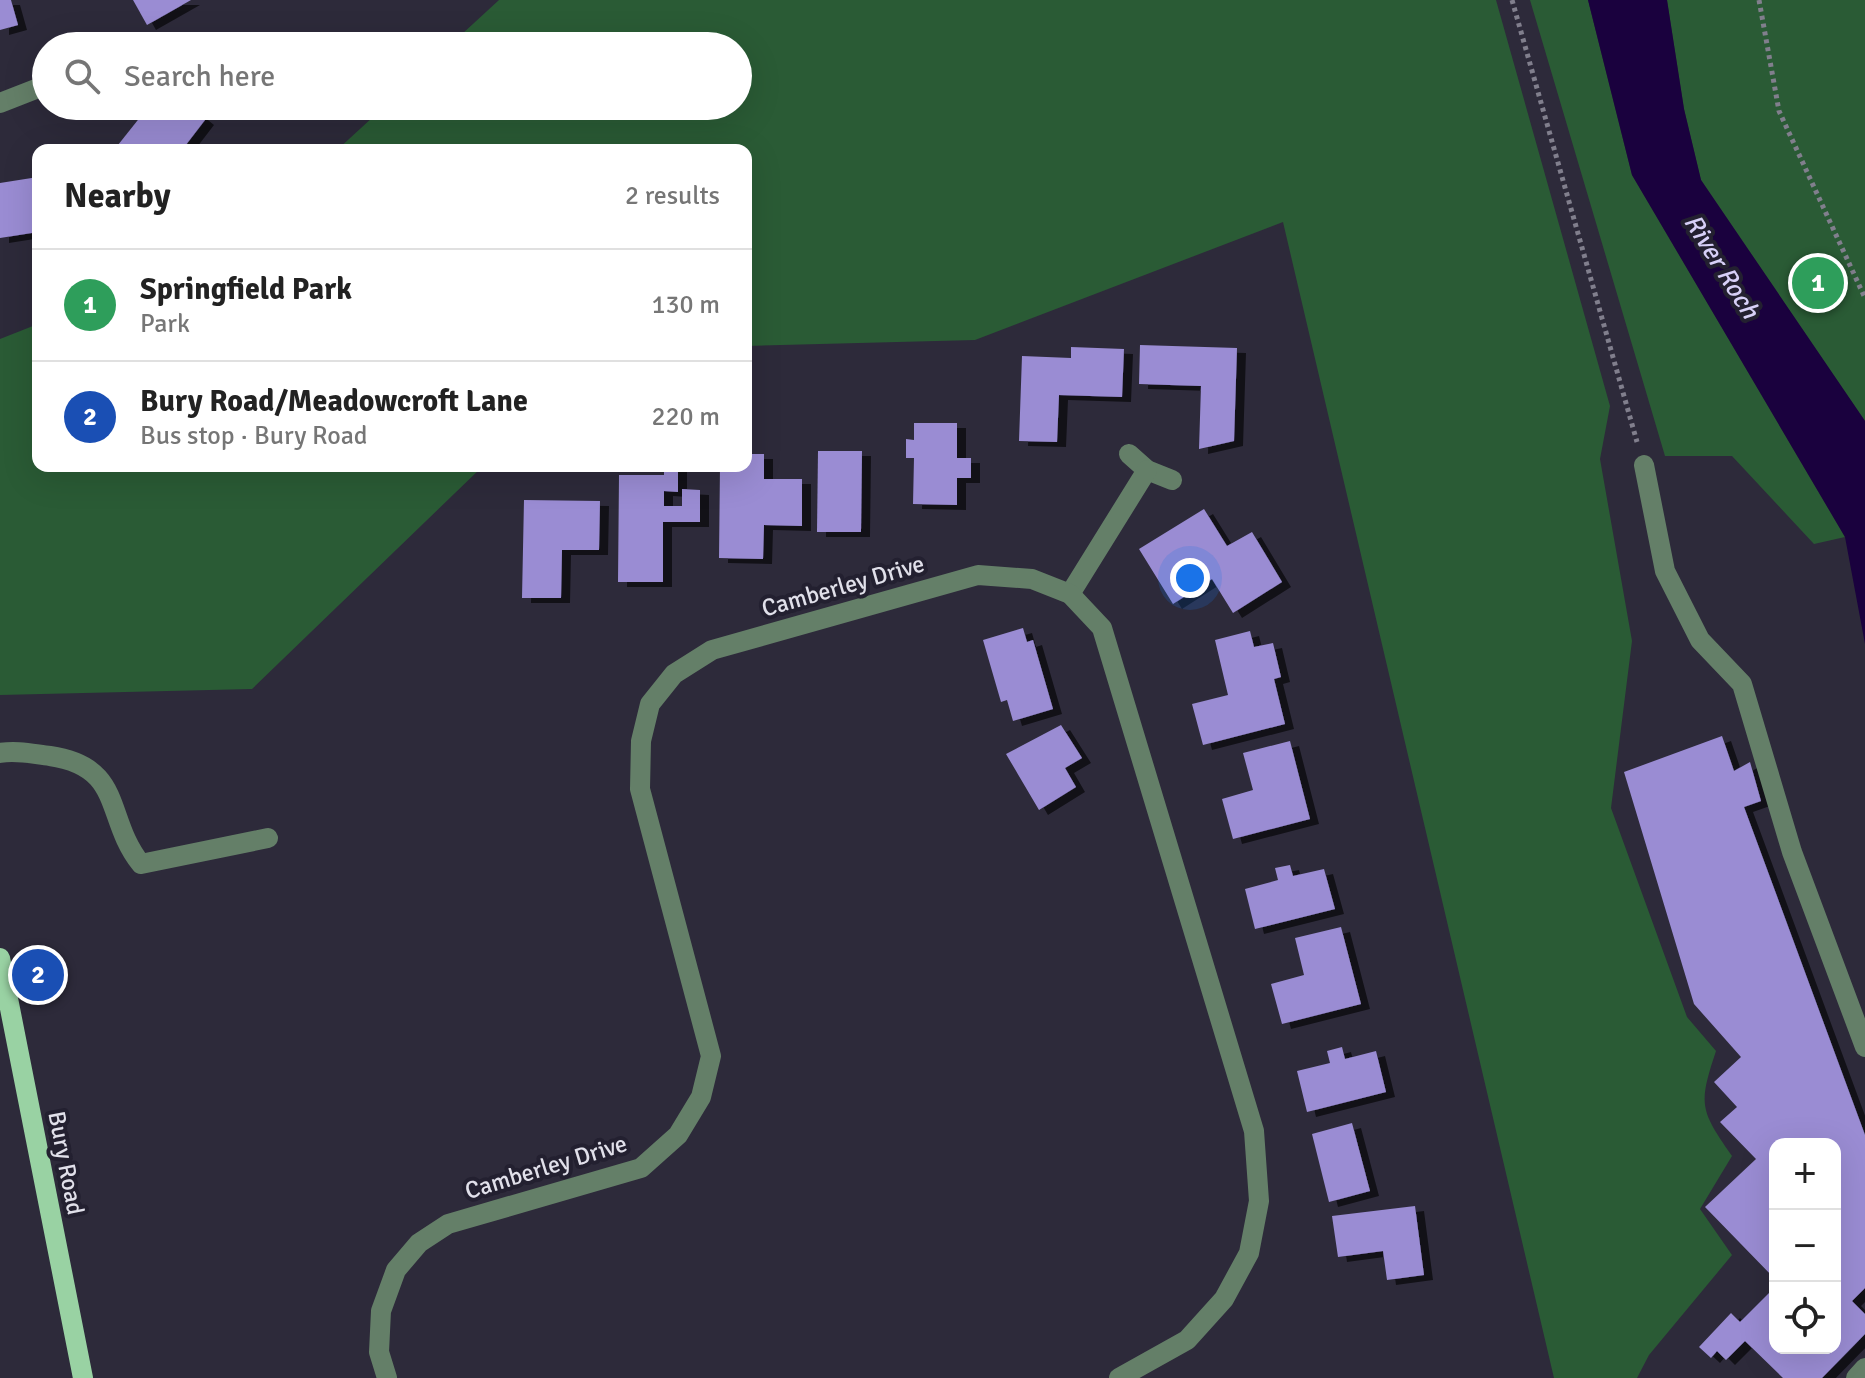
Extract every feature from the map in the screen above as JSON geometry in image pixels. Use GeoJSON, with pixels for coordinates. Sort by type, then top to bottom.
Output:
{"type":"FeatureCollection","features":[{"type":"Feature","properties":{"kind":"main road","name":"Bury Road"},"geometry":{"type":"LineString","coordinates":[[0,958],[7,1035],[83,1378]]}},
{"type":"Feature","properties":{"kind":"street"},"geometry":{"type":"LineString","coordinates":[[0,103],[32,90]]}},
{"type":"Feature","properties":{"kind":"street"},"geometry":{"type":"LineString","coordinates":[[1129,454],[1147,470],[1172,480]]}},
{"type":"Feature","properties":{"kind":"street"},"geometry":{"type":"LineString","coordinates":[[1644,465],[1665,571],[1700,640],[1742,684],[1792,852],[1865,1047]]}},
{"type":"Feature","properties":{"kind":"street"},"geometry":{"type":"LineString","coordinates":[[1070,594],[1147,470]]}},
{"type":"Feature","properties":{"kind":"street","name":"Camberley Drive"},"geometry":{"type":"LineString","coordinates":[[387,1378],[379,1352],[381,1311],[396,1270],[419,1243],[448,1224],[641,1168],[678,1135],[701,1097],[711,1056],[640,789],[641,741],[650,704],[674,674],[712,650],[978,575],[1032,579],[1070,594],[1102,628],[1254,1131],[1258,1187],[1249,1253],[1224,1299],[1187,1340],[1119,1378]]}},
{"type":"Feature","properties":{"kind":"street"},"geometry":{"type":"LineString","coordinates":[[0,753],[13,751],[63,758],[90,767],[114,802],[126,845],[141,864],[268,838]]}},
{"type":"Feature","properties":{"kind":"street"},"geometry":{"type":"LineString","coordinates":[[1856,1378],[1865,1368]]}},
{"type":"Feature","properties":{"kind":"path"},"geometry":{"type":"LineString","coordinates":[[1512,0],[1644,465]]}},
{"type":"Feature","properties":{"kind":"path"},"geometry":{"type":"LineString","coordinates":[[1759,0],[1779,111],[1865,298]]}},
{"type":"Feature","properties":{"kind":"green space"},"geometry":{"type":"Polygon","coordinates":[[[499,0],[1496,0],[1610,406],[1600,459],[1632,641],[1611,808],[1687,1017],[1716,1051],[1706,1084],[1705,1106],[1713,1128],[1732,1156],[1700,1209],[1732,1255],[1649,1355],[1637,1378],[1554,1378],[1283,222],[975,340],[752,346],[752,144],[344,144],[370,120],[752,120],[752,32],[464,32],[499,0]]]}},
{"type":"Feature","properties":{"kind":"green space"},"geometry":{"type":"Polygon","coordinates":[[[1530,0],[1588,0],[1632,175],[1845,537],[1814,544],[1732,456],[1665,456],[1530,0]]]}},
{"type":"Feature","properties":{"kind":"green space"},"geometry":{"type":"Polygon","coordinates":[[[1667,0],[1865,0],[1865,421],[1701,180],[1684,109],[1667,0]]]}},
{"type":"Feature","properties":{"kind":"green space"},"geometry":{"type":"Polygon","coordinates":[[[32,326],[32,472],[477,472],[252,689],[0,695],[0,339],[32,326]]]}},
{"type":"Feature","properties":{"kind":"water","name":"River Roch"},"geometry":{"type":"Polygon","coordinates":[[[1588,0],[1667,0],[1684,109],[1701,180],[1865,421],[1865,644],[1845,537],[1632,175],[1588,0]]]}},
{"type":"Feature","properties":{"kind":"building"},"geometry":{"type":"Polygon","coordinates":[[[0,0],[11,0],[18,25],[0,30],[0,0]]]}},
{"type":"Feature","properties":{"kind":"building"},"geometry":{"type":"Polygon","coordinates":[[[133,0],[191,0],[147,25],[133,0]]]}},
{"type":"Feature","properties":{"kind":"building"},"geometry":{"type":"Polygon","coordinates":[[[138,120],[205,120],[187,144],[119,144],[138,120]]]}},
{"type":"Feature","properties":{"kind":"building"},"geometry":{"type":"Polygon","coordinates":[[[32,178],[32,233],[0,238],[0,183],[32,178]]]}},
{"type":"Feature","properties":{"kind":"building"},"geometry":{"type":"Polygon","coordinates":[[[1140,345],[1237,348],[1234,441],[1199,449],[1201,386],[1139,384],[1140,345]]]}},
{"type":"Feature","properties":{"kind":"building"},"geometry":{"type":"Polygon","coordinates":[[[1071,347],[1124,349],[1122,397],[1059,395],[1057,442],[1019,441],[1022,356],[1071,358],[1071,347]]]}},
{"type":"Feature","properties":{"kind":"building"},"geometry":{"type":"Polygon","coordinates":[[[914,423],[957,423],[957,458],[971,458],[971,478],[957,478],[957,505],[913,504],[914,458],[906,458],[906,439],[914,440],[914,423]]]}},
{"type":"Feature","properties":{"kind":"building"},"geometry":{"type":"Polygon","coordinates":[[[818,451],[862,451],[861,532],[817,532],[818,451]]]}},
{"type":"Feature","properties":{"kind":"building"},"geometry":{"type":"Polygon","coordinates":[[[752,454],[764,454],[764,479],[802,479],[802,526],[764,525],[763,559],[719,558],[720,472],[752,472],[752,454]]]}},
{"type":"Feature","properties":{"kind":"building"},"geometry":{"type":"Polygon","coordinates":[[[664,472],[678,472],[678,492],[664,491],[664,506],[682,506],[682,489],[700,490],[700,522],[663,522],[663,582],[618,582],[619,475],[664,475],[664,472]]]}},
{"type":"Feature","properties":{"kind":"building"},"geometry":{"type":"Polygon","coordinates":[[[524,500],[600,501],[599,550],[562,550],[561,598],[522,598],[524,500]]]}},
{"type":"Feature","properties":{"kind":"building"},"geometry":{"type":"Polygon","coordinates":[[[1204,509],[1227,546],[1252,532],[1282,582],[1233,613],[1212,579],[1173,604],[1139,549],[1204,509]]]}},
{"type":"Feature","properties":{"kind":"building"},"geometry":{"type":"Polygon","coordinates":[[[1023,628],[1027,642],[1033,640],[1053,709],[1013,721],[1007,700],[1001,702],[983,640],[1023,628]]]}},
{"type":"Feature","properties":{"kind":"building"},"geometry":{"type":"Polygon","coordinates":[[[1250,631],[1254,647],[1273,643],[1281,677],[1274,679],[1285,724],[1203,745],[1192,704],[1228,695],[1215,640],[1250,631]]]}},
{"type":"Feature","properties":{"kind":"building"},"geometry":{"type":"Polygon","coordinates":[[[1061,725],[1082,758],[1065,768],[1076,787],[1039,810],[1006,754],[1061,725]]]}},
{"type":"Feature","properties":{"kind":"building"},"geometry":{"type":"Polygon","coordinates":[[[1722,736],[1734,771],[1750,762],[1761,801],[1744,807],[1865,1135],[1865,1288],[1852,1301],[1865,1314],[1865,1334],[1822,1378],[1783,1378],[1745,1341],[1726,1360],[1717,1351],[1711,1358],[1699,1347],[1731,1313],[1740,1322],[1769,1293],[1769,1354],[1841,1354],[1841,1138],[1769,1138],[1769,1273],[1705,1207],[1756,1159],[1720,1122],[1737,1107],[1714,1082],[1741,1057],[1694,1004],[1624,772],[1722,736]]]}},
{"type":"Feature","properties":{"kind":"building"},"geometry":{"type":"Polygon","coordinates":[[[1290,741],[1310,819],[1233,839],[1222,799],[1253,790],[1243,753],[1290,741]]]}},
{"type":"Feature","properties":{"kind":"building"},"geometry":{"type":"Polygon","coordinates":[[[1290,865],[1293,876],[1324,869],[1335,909],[1255,929],[1245,889],[1278,880],[1275,868],[1290,865]]]}},
{"type":"Feature","properties":{"kind":"building"},"geometry":{"type":"Polygon","coordinates":[[[1341,927],[1361,1004],[1282,1024],[1271,984],[1304,975],[1295,938],[1341,927]]]}},
{"type":"Feature","properties":{"kind":"building"},"geometry":{"type":"Polygon","coordinates":[[[1342,1047],[1345,1059],[1376,1051],[1386,1092],[1307,1112],[1297,1071],[1330,1063],[1327,1051],[1342,1047]]]}},
{"type":"Feature","properties":{"kind":"building"},"geometry":{"type":"Polygon","coordinates":[[[1352,1123],[1370,1191],[1329,1202],[1312,1134],[1352,1123]]]}},
{"type":"Feature","properties":{"kind":"building"},"geometry":{"type":"Polygon","coordinates":[[[1415,1206],[1424,1275],[1387,1280],[1383,1251],[1338,1257],[1332,1216],[1415,1206]]]}},
{"type":"Feature","properties":{"kind":"place","name":"Springfield Park"},"geometry":{"type":"Point","coordinates":[1818,283]}},
{"type":"Feature","properties":{"kind":"place","name":"Bury Road/Meadowcroft Lane"},"geometry":{"type":"Point","coordinates":[38,975]}}]}
